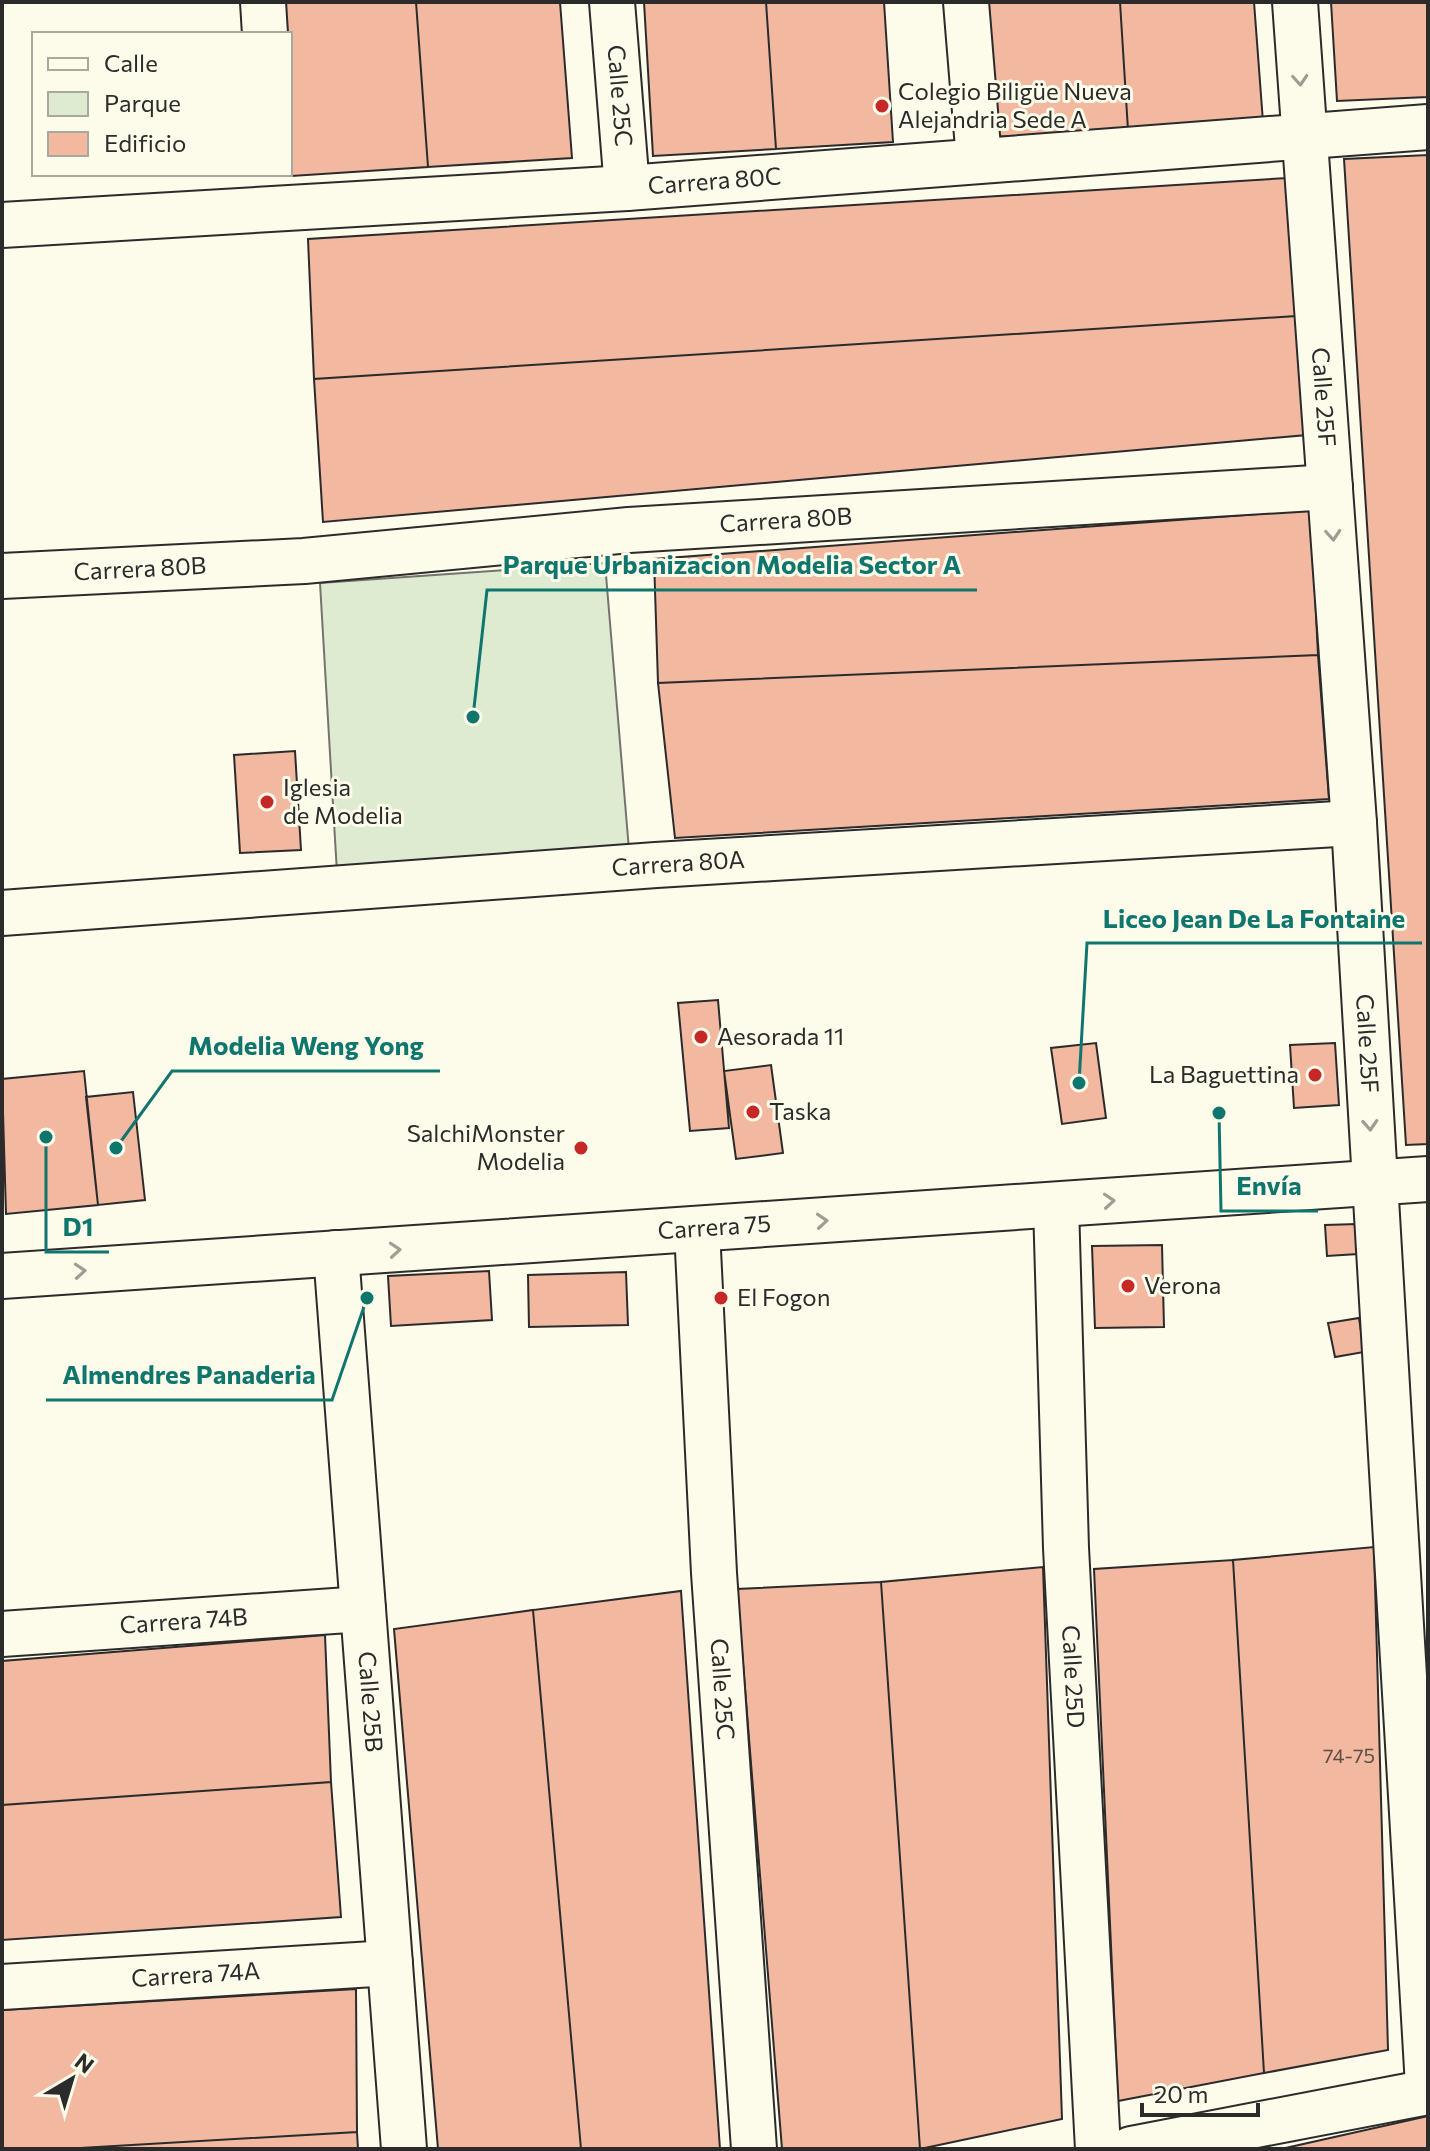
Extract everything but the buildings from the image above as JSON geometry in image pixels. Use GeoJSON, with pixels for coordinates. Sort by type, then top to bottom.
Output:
{"type":"FeatureCollection","features":[{"type":"Feature","properties":{"kind":"street"},"geometry":{"type":"LineString","coordinates":[[263,2],[265,32]]}},
{"type":"Feature","properties":{"kind":"street","name":"Calle 25C"},"geometry":{"type":"LineString","coordinates":[[612,2],[627,188]]}},
{"type":"Feature","properties":{"kind":"street"},"geometry":{"type":"LineString","coordinates":[[966,2],[979,160]]}},
{"type":"Feature","properties":{"kind":"street","name":"Calle 25F"},"geometry":{"type":"LineString","coordinates":[[1295,2],[1354,823],[1428,2089]]}},
{"type":"Feature","properties":{"kind":"street","name":"Carrera 80C"},"geometry":{"type":"LineString","coordinates":[[2,225],[276,190],[627,188],[1304,134],[1428,127]]}},
{"type":"Feature","properties":{"kind":"street","name":"Carrera 80B"},"geometry":{"type":"LineString","coordinates":[[2,576],[304,561],[629,530],[1330,487]]}},
{"type":"Feature","properties":{"kind":"street","name":"Carrera 80A"},"geometry":{"type":"LineString","coordinates":[[2,913],[656,865],[1354,823]]}},
{"type":"Feature","properties":{"kind":"street","name":"Carrera 75"},"geometry":{"type":"LineString","coordinates":[[2,1276],[1428,1179]]}},
{"type":"Feature","properties":{"kind":"street","name":"Calle 25D"},"geometry":{"type":"LineString","coordinates":[[1056,1205],[1066,1548],[1098,2149]]}},
{"type":"Feature","properties":{"kind":"street","name":"Calle 25C"},"geometry":{"type":"LineString","coordinates":[[697,1230],[714,1573],[754,2149]]}},
{"type":"Feature","properties":{"kind":"street","name":"Calle 25B"},"geometry":{"type":"LineString","coordinates":[[336,1253],[404,2149]]}},
{"type":"Feature","properties":{"kind":"street","name":"Carrera 74B"},"geometry":{"type":"LineString","coordinates":[[2,1634],[363,1609]]}},
{"type":"Feature","properties":{"kind":"street","name":"Carrera 74A"},"geometry":{"type":"LineString","coordinates":[[2,1987],[390,1963]]}},
{"type":"Feature","properties":{"kind":"street"},"geometry":{"type":"LineString","coordinates":[[1131,2149],[1428,2089]]}},
{"type":"Feature","properties":{"kind":"green space"},"geometry":{"type":"Polygon","coordinates":[[[605,563],[629,850],[337,873],[320,583],[605,563]]]}},
{"type":"Feature","properties":{"kind":"place","name":"Colegio Biligüe Nueva Alejandria Sede A"},"geometry":{"type":"Point","coordinates":[882,106]}},
{"type":"Feature","properties":{"kind":"place","name":"Parque Urbanizacion Modelia Sector A"},"geometry":{"type":"Point","coordinates":[473,717]}},
{"type":"Feature","properties":{"kind":"place","name":"Iglesia de Modelia"},"geometry":{"type":"Point","coordinates":[267,802]}},
{"type":"Feature","properties":{"kind":"place","name":"Aesorada 11"},"geometry":{"type":"Point","coordinates":[701,1037]}},
{"type":"Feature","properties":{"kind":"place","name":"La Baguettina"},"geometry":{"type":"Point","coordinates":[1315,1075]}},
{"type":"Feature","properties":{"kind":"place","name":"Liceo Jean De La Fontaine"},"geometry":{"type":"Point","coordinates":[1079,1083]}},
{"type":"Feature","properties":{"kind":"place","name":"Taska"},"geometry":{"type":"Point","coordinates":[753,1112]}},
{"type":"Feature","properties":{"kind":"place","name":"Envía"},"geometry":{"type":"Point","coordinates":[1219,1113]}},
{"type":"Feature","properties":{"kind":"place","name":"D1"},"geometry":{"type":"Point","coordinates":[46,1137]}},
{"type":"Feature","properties":{"kind":"place","name":"Modelia Weng Yong"},"geometry":{"type":"Point","coordinates":[116,1148]}},
{"type":"Feature","properties":{"kind":"place","name":"SalchiMonster Modelia"},"geometry":{"type":"Point","coordinates":[581,1148]}},
{"type":"Feature","properties":{"kind":"place","name":"Verona"},"geometry":{"type":"Point","coordinates":[1128,1286]}},
{"type":"Feature","properties":{"kind":"place","name":"Almendres Panaderia"},"geometry":{"type":"Point","coordinates":[367,1298]}},
{"type":"Feature","properties":{"kind":"place","name":"El Fogon"},"geometry":{"type":"Point","coordinates":[721,1298]}}]}
